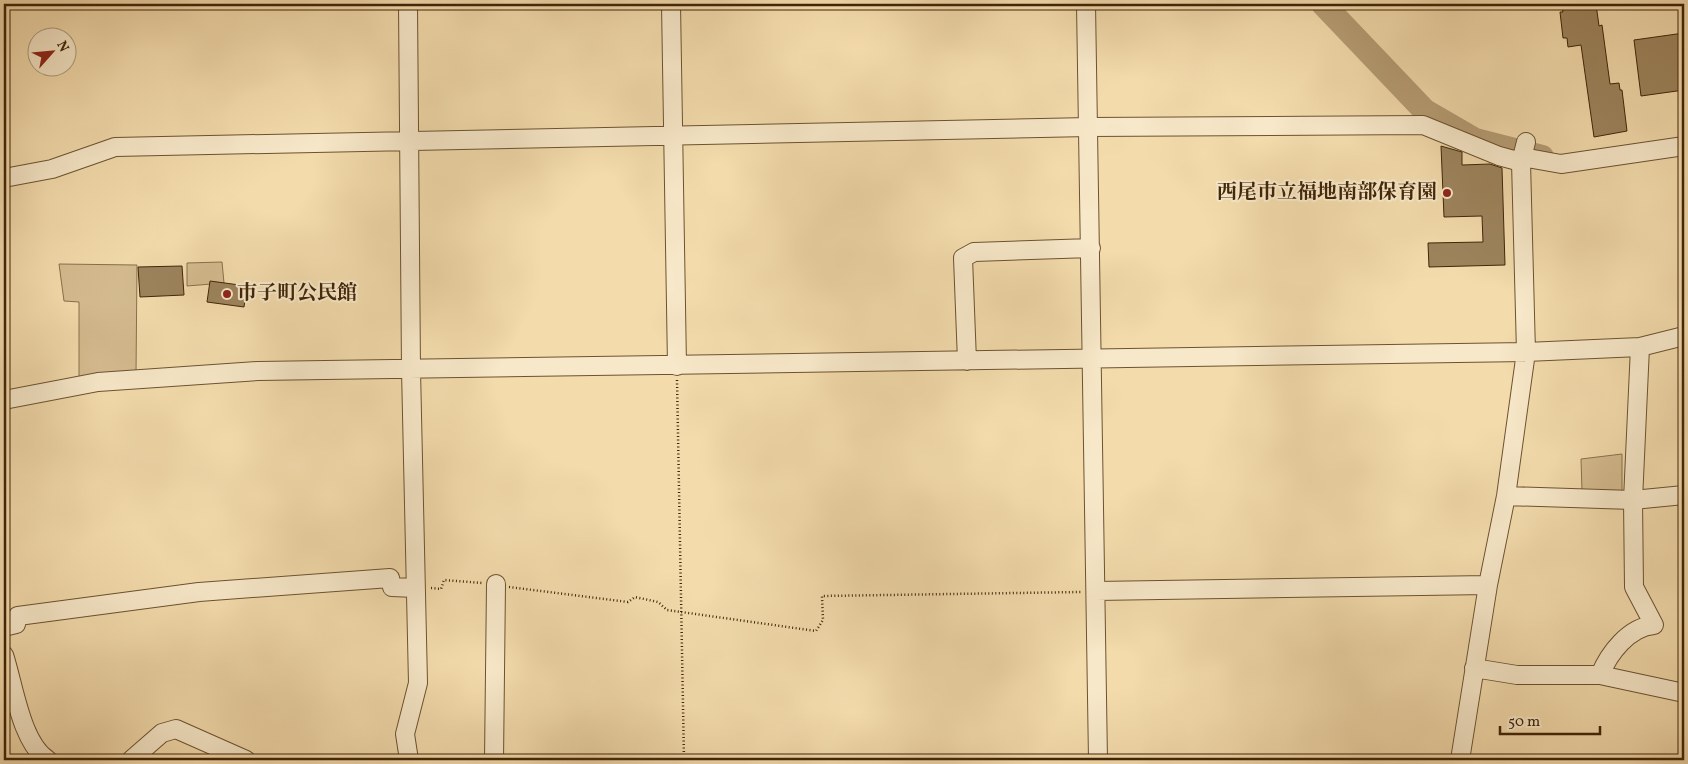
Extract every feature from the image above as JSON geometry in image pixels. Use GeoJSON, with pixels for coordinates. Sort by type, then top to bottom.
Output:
{"type":"FeatureCollection","features":[{"type":"Feature","properties":{"kind":"street"},"geometry":{"type":"LineString","coordinates":[[408,4],[411,370],[418,683],[405,734],[409,760]]}},
{"type":"Feature","properties":{"kind":"street"},"geometry":{"type":"LineString","coordinates":[[671,4],[677,366]]}},
{"type":"Feature","properties":{"kind":"street"},"geometry":{"type":"LineString","coordinates":[[1086,4],[1098,760]]}},
{"type":"Feature","properties":{"kind":"street"},"geometry":{"type":"LineString","coordinates":[[4,178],[52,169],[115,147],[409,139],[1089,127],[1423,125],[1499,156],[1523,154],[1561,164],[1684,146]]}},
{"type":"Feature","properties":{"kind":"street"},"geometry":{"type":"LineString","coordinates":[[1460,760],[1488,584],[1506,496],[1526,352],[1523,154]]}},
{"type":"Feature","properties":{"kind":"street"},"geometry":{"type":"LineString","coordinates":[[967,361],[963,258],[974,252],[1091,248]]}},
{"type":"Feature","properties":{"kind":"street"},"geometry":{"type":"LineString","coordinates":[[4,400],[98,382],[258,371],[1526,352],[1640,347],[1684,336]]}},
{"type":"Feature","properties":{"kind":"street"},"geometry":{"type":"LineString","coordinates":[[1600,675],[1607,659],[1619,645],[1642,628],[1654,624],[1634,587],[1633,500],[1640,347]]}},
{"type":"Feature","properties":{"kind":"street"},"geometry":{"type":"LineString","coordinates":[[1506,496],[1633,500],[1684,494]]}},
{"type":"Feature","properties":{"kind":"street"},"geometry":{"type":"LineString","coordinates":[[4,627],[16,624],[18,616],[199,592],[390,578],[392,587],[415,588]]}},
{"type":"Feature","properties":{"kind":"street"},"geometry":{"type":"LineString","coordinates":[[494,760],[496,584]]}},
{"type":"Feature","properties":{"kind":"street"},"geometry":{"type":"LineString","coordinates":[[1096,591],[1488,584]]}},
{"type":"Feature","properties":{"kind":"street"},"geometry":{"type":"LineString","coordinates":[[4,655],[27,732],[42,757],[48,760]]}},
{"type":"Feature","properties":{"kind":"street"},"geometry":{"type":"LineString","coordinates":[[1474,668],[1517,675],[1600,675],[1684,693]]}},
{"type":"Feature","properties":{"kind":"street"},"geometry":{"type":"LineString","coordinates":[[131,760],[162,733],[176,729],[246,760]]}},
{"type":"Feature","properties":{"kind":"path"},"geometry":{"type":"LineString","coordinates":[[677,366],[684,760]]}},
{"type":"Feature","properties":{"kind":"path"},"geometry":{"type":"LineString","coordinates":[[415,588],[441,589],[444,580],[496,584],[628,602],[635,597],[658,602],[667,610],[816,630],[823,620],[822,596],[1096,591]]}},
{"type":"Feature","properties":{"kind":"shaded area"},"geometry":{"type":"Polygon","coordinates":[[[222,262],[224,283],[187,286],[187,263],[222,262]]]}},
{"type":"Feature","properties":{"kind":"shaded area"},"geometry":{"type":"Polygon","coordinates":[[[59,264],[137,265],[136,375],[79,379],[79,302],[64,301],[59,264]]]}},
{"type":"Feature","properties":{"kind":"shaded area"},"geometry":{"type":"Polygon","coordinates":[[[1622,454],[1622,491],[1582,491],[1581,459],[1622,454]]]}},
{"type":"Feature","properties":{"kind":"building"},"geometry":{"type":"Polygon","coordinates":[[[1561,4],[1596,4],[1599,26],[1602,25],[1610,84],[1619,83],[1620,90],[1622,90],[1627,131],[1594,137],[1581,45],[1568,47],[1567,38],[1563,38],[1560,12],[1563,12],[1561,4]]]}},
{"type":"Feature","properties":{"kind":"building"},"geometry":{"type":"Polygon","coordinates":[[[1684,33],[1684,90],[1641,96],[1634,40],[1684,33]]]}},
{"type":"Feature","properties":{"kind":"building"},"geometry":{"type":"Polygon","coordinates":[[[1441,146],[1462,152],[1462,165],[1490,164],[1502,168],[1505,265],[1429,267],[1428,243],[1483,242],[1482,216],[1444,217],[1441,146]]]}},
{"type":"Feature","properties":{"kind":"building"},"geometry":{"type":"Polygon","coordinates":[[[182,266],[184,295],[140,297],[138,267],[182,266]]]}},
{"type":"Feature","properties":{"kind":"building","name":"市子町公民館"},"geometry":{"type":"Polygon","coordinates":[[[210,281],[247,286],[244,307],[207,302],[210,281]]]}},
{"type":"Feature","properties":{"kind":"waterway"},"geometry":{"type":"LineString","coordinates":[[1323,4],[1425,111],[1475,140],[1542,157]]}},
{"type":"Feature","properties":{"kind":"place","name":"西尾市立福地南部保育園"},"geometry":{"type":"Point","coordinates":[1447,193]}},
{"type":"Feature","properties":{"kind":"place","name":"市子町公民館"},"geometry":{"type":"Point","coordinates":[227,294]}}]}
